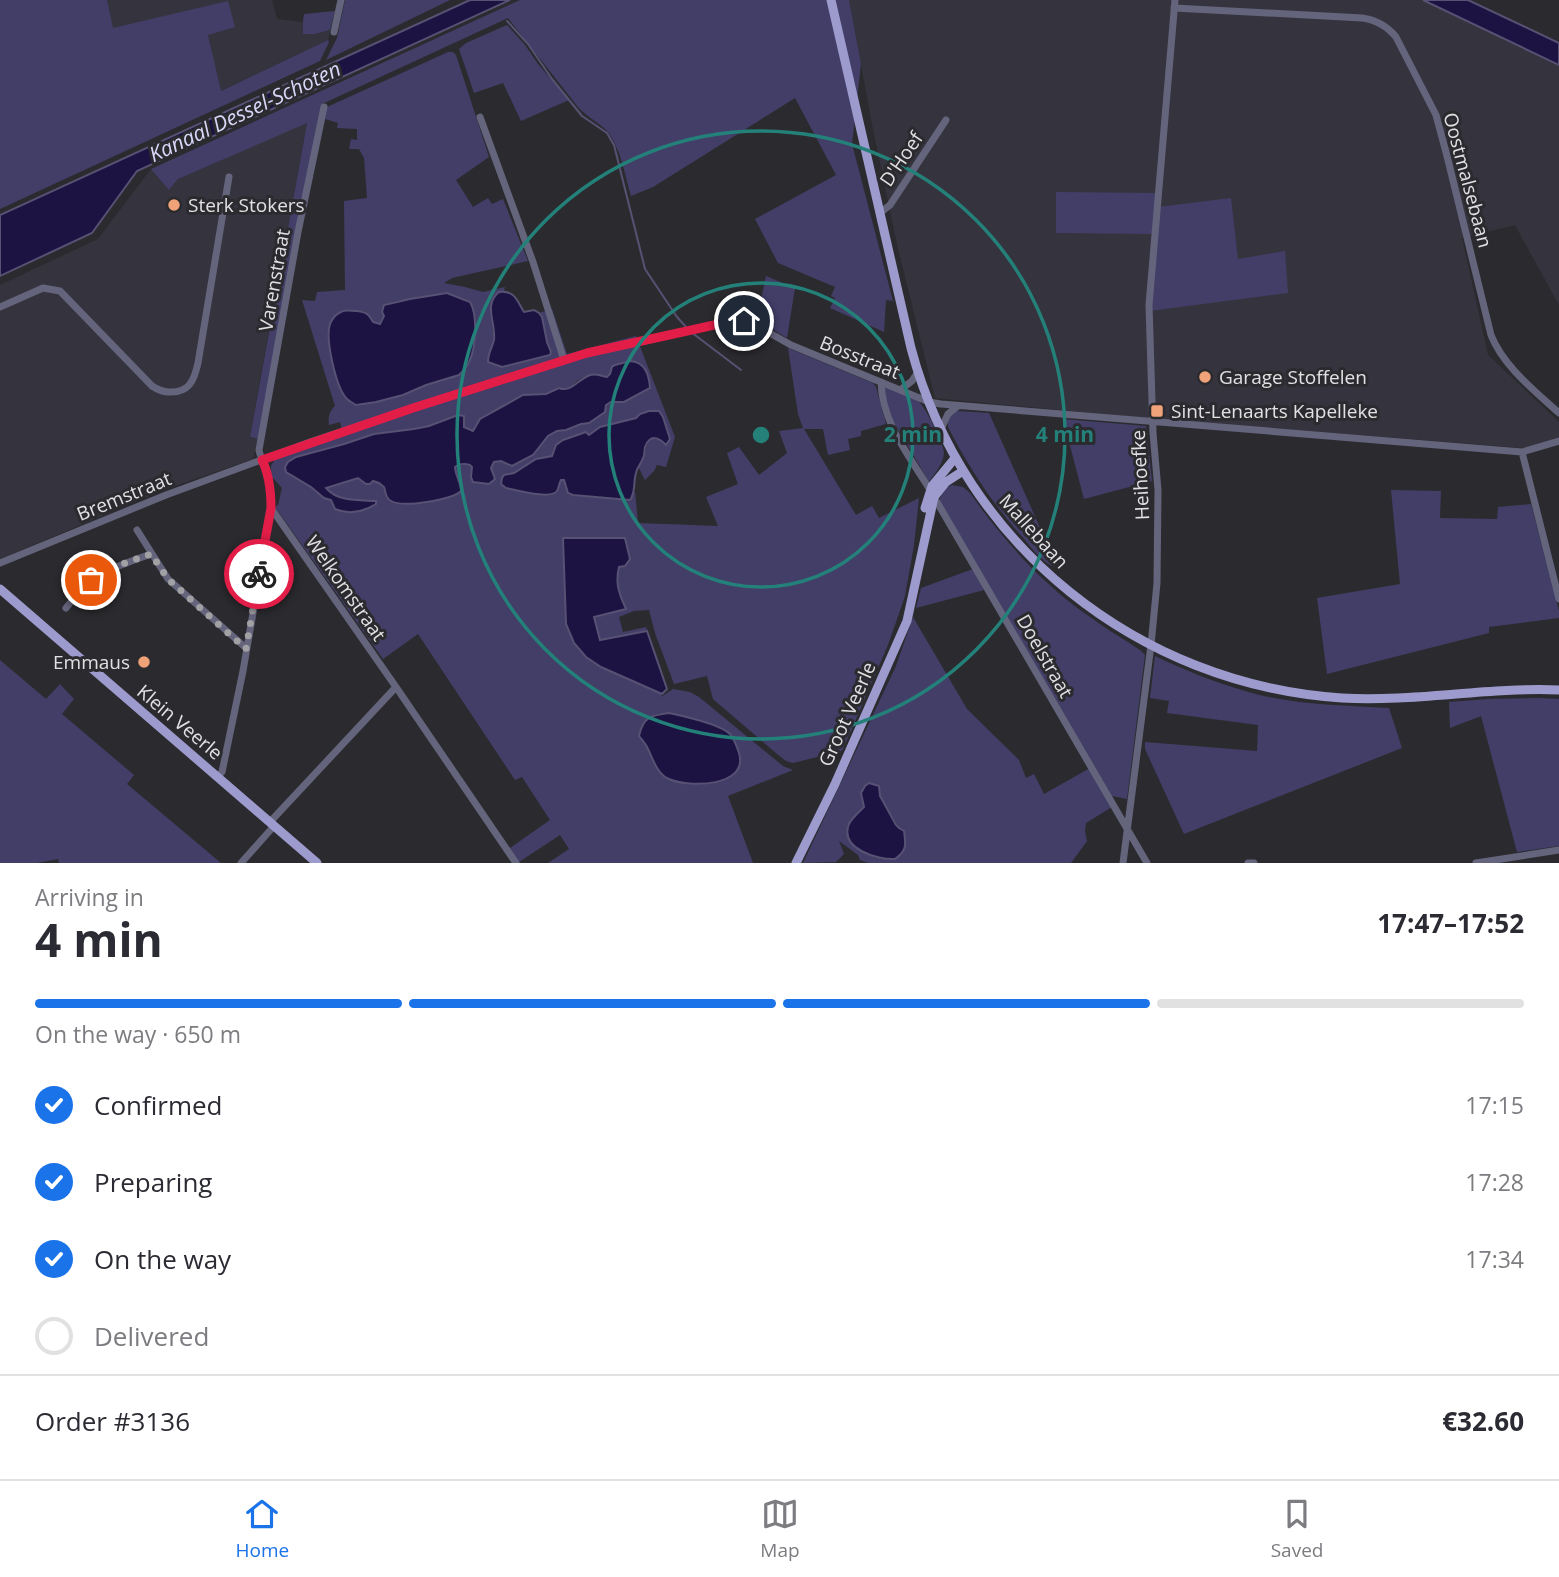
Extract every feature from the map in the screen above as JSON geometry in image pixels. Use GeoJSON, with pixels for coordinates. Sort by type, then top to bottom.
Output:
{"type":"FeatureCollection","features":[{"type":"Feature","properties":{"kind":"main road","name":"Mallebaan"},"geometry":{"type":"LineString","coordinates":[[831,0],[918,372],[929,402],[940,430],[963,471],[996,517],[1053,580],[1101,615],[1151,645],[1220,675],[1254,684],[1317,695],[1367,699],[1559,690]]}},
{"type":"Feature","properties":{"kind":"main road","name":"Groot Veerle"},"geometry":{"type":"LineString","coordinates":[[796,863],[835,784],[907,621],[932,494],[942,473],[955,458]]}},
{"type":"Feature","properties":{"kind":"main road"},"geometry":{"type":"LineString","coordinates":[[932,494],[963,471]]}},
{"type":"Feature","properties":{"kind":"main road","name":"Klein Veerle"},"geometry":{"type":"LineString","coordinates":[[0,589],[317,863]]}},
{"type":"Feature","properties":{"kind":"street"},"geometry":{"type":"LineString","coordinates":[[334,32],[341,0]]}},
{"type":"Feature","properties":{"kind":"street","name":"Oostmalsebaan"},"geometry":{"type":"LineString","coordinates":[[1175,4],[1362,18],[1390,29],[1436,115],[1496,348],[1559,413]]}},
{"type":"Feature","properties":{"kind":"street","name":"Heihoefke"},"geometry":{"type":"LineString","coordinates":[[1123,863],[1157,583],[1158,490],[1149,338],[1150,284],[1175,4]]}},
{"type":"Feature","properties":{"kind":"street","name":"Varenstraat"},"geometry":{"type":"LineString","coordinates":[[262,460],[259,455],[261,439],[298,232],[324,107]]}},
{"type":"Feature","properties":{"kind":"street"},"geometry":{"type":"LineString","coordinates":[[480,117],[533,262],[564,360]]}},
{"type":"Feature","properties":{"kind":"street","name":"D'Hoef"},"geometry":{"type":"LineString","coordinates":[[880,213],[890,205],[946,120]]}},
{"type":"Feature","properties":{"kind":"street"},"geometry":{"type":"LineString","coordinates":[[0,307],[43,288],[60,291],[152,386],[163,392],[185,390],[192,383],[198,363],[229,177]]}},
{"type":"Feature","properties":{"kind":"street","name":"Bosstraat"},"geometry":{"type":"LineString","coordinates":[[262,460],[564,360],[614,346],[737,320],[751,322],[791,345],[929,402],[1153,423],[1522,452]]}},
{"type":"Feature","properties":{"kind":"street"},"geometry":{"type":"LineString","coordinates":[[900,390],[912,381],[918,372]]}},
{"type":"Feature","properties":{"kind":"street","name":"Doelstraat"},"geometry":{"type":"LineString","coordinates":[[881,383],[881,396],[889,422],[1147,863]]}},
{"type":"Feature","properties":{"kind":"street"},"geometry":{"type":"LineString","coordinates":[[940,430],[948,414],[959,405]]}},
{"type":"Feature","properties":{"kind":"street"},"geometry":{"type":"LineString","coordinates":[[1559,441],[1522,452],[1559,599]]}},
{"type":"Feature","properties":{"kind":"street"},"geometry":{"type":"LineString","coordinates":[[218,776],[222,772],[271,508],[262,460]]}},
{"type":"Feature","properties":{"kind":"street","name":"Bremstraat"},"geometry":{"type":"LineString","coordinates":[[0,564],[166,495],[262,460]]}},
{"type":"Feature","properties":{"kind":"street","name":"Welkomstraat"},"geometry":{"type":"LineString","coordinates":[[271,508],[516,863]]}},
{"type":"Feature","properties":{"kind":"street"},"geometry":{"type":"LineString","coordinates":[[137,530],[168,579],[246,649]]}},
{"type":"Feature","properties":{"kind":"street"},"geometry":{"type":"LineString","coordinates":[[66,608],[76,594],[108,569],[151,554]]}},
{"type":"Feature","properties":{"kind":"street"},"geometry":{"type":"LineString","coordinates":[[241,863],[272,824],[396,687]]}},
{"type":"Feature","properties":{"kind":"street"},"geometry":{"type":"LineString","coordinates":[[1476,863],[1559,849]]}},
{"type":"Feature","properties":{"kind":"street"},"geometry":{"type":"LineString","coordinates":[[1248,863],[1254,863]]}},
{"type":"Feature","properties":{"kind":"shaded area"},"geometry":{"type":"Polygon","coordinates":[[[0,0],[107,0],[113,28],[228,1],[235,27],[208,35],[221,91],[328,40],[329,42],[320,61],[0,209],[0,0]]]}},
{"type":"Feature","properties":{"kind":"shaded area"},"geometry":{"type":"Polygon","coordinates":[[[107,0],[272,0],[277,19],[303,22],[303,34],[330,30],[328,40],[220,91],[208,34],[112,28],[107,0]]]}},
{"type":"Feature","properties":{"kind":"shaded area"},"geometry":{"type":"Polygon","coordinates":[[[345,0],[450,0],[326,60],[337,38],[345,0]]]}},
{"type":"Feature","properties":{"kind":"shaded area"},"geometry":{"type":"Polygon","coordinates":[[[520,0],[849,0],[861,64],[852,144],[893,301],[886,300],[884,332],[830,308],[835,298],[831,296],[835,287],[778,263],[755,219],[836,175],[795,98],[653,187],[631,196],[610,134],[578,107],[508,18],[322,104],[258,439],[250,437],[307,123],[178,179],[169,190],[151,169],[520,0]]]}},
{"type":"Feature","properties":{"kind":"shaded area"},"geometry":{"type":"Polygon","coordinates":[[[849,0],[1423,0],[1559,65],[1559,305],[1515,225],[1462,238],[1488,355],[1559,422],[1559,438],[1524,448],[1156,419],[935,398],[896,240],[849,0]]]}},
{"type":"Feature","properties":{"kind":"shaded area"},"geometry":{"type":"Polygon","coordinates":[[[335,11],[330,30],[303,34],[304,14],[335,11]]]}},
{"type":"Feature","properties":{"kind":"shaded area"},"geometry":{"type":"Polygon","coordinates":[[[507,25],[569,100],[521,121],[503,83],[474,93],[459,49],[466,43],[507,25]]]}},
{"type":"Feature","properties":{"kind":"shaded area"},"geometry":{"type":"Polygon","coordinates":[[[453,52],[489,157],[456,180],[473,207],[488,198],[492,204],[503,199],[528,261],[452,278],[444,283],[483,292],[505,287],[504,291],[499,292],[490,309],[494,340],[488,358],[509,366],[550,355],[539,313],[552,309],[567,354],[636,336],[675,437],[666,467],[657,465],[645,480],[638,466],[649,441],[658,438],[668,444],[640,414],[637,418],[596,429],[589,435],[585,432],[563,440],[556,445],[552,456],[536,459],[514,473],[504,475],[506,488],[548,495],[557,491],[561,480],[565,480],[568,494],[573,495],[630,500],[635,491],[638,523],[718,526],[706,497],[738,484],[727,453],[739,447],[759,475],[787,453],[779,431],[803,428],[798,414],[788,348],[873,383],[876,387],[886,424],[861,431],[861,436],[848,439],[850,450],[828,455],[823,429],[804,429],[856,515],[872,506],[879,518],[919,498],[905,596],[888,645],[841,751],[793,763],[786,761],[713,699],[707,676],[674,684],[649,610],[634,611],[619,617],[623,632],[646,627],[647,631],[600,641],[594,617],[626,609],[617,578],[619,567],[630,559],[625,538],[563,538],[586,657],[601,667],[662,694],[661,697],[673,689],[690,692],[783,766],[793,770],[728,796],[753,863],[548,863],[569,849],[560,835],[519,862],[510,848],[550,820],[522,777],[515,780],[418,634],[383,659],[275,507],[278,505],[282,488],[271,476],[271,466],[275,459],[343,434],[340,422],[329,425],[329,415],[335,406],[302,300],[315,301],[317,292],[345,290],[344,201],[367,198],[364,158],[359,149],[349,149],[351,139],[357,140],[357,129],[337,128],[338,123],[325,119],[327,107],[453,52]],[[451,294],[392,302],[382,312],[384,316],[380,324],[373,322],[364,311],[358,311],[329,332],[331,357],[346,398],[356,405],[376,402],[459,375],[472,355],[475,320],[470,302],[451,294]],[[630,361],[616,365],[607,376],[592,374],[579,380],[568,390],[559,388],[546,394],[523,395],[480,419],[473,431],[464,427],[462,415],[458,415],[429,426],[374,434],[296,457],[286,472],[333,503],[376,504],[375,501],[342,498],[326,488],[358,478],[366,484],[375,482],[384,486],[385,494],[391,502],[414,503],[445,499],[455,467],[470,465],[471,477],[476,483],[489,484],[495,479],[491,468],[494,462],[501,461],[512,466],[529,458],[548,436],[557,431],[587,424],[611,402],[624,402],[646,391],[630,361]],[[669,713],[655,714],[648,747],[658,769],[741,759],[731,734],[694,719],[669,713]]]}},
{"type":"Feature","properties":{"kind":"shaded area"},"geometry":{"type":"Polygon","coordinates":[[[307,122],[250,438],[258,439],[253,459],[166,489],[0,559],[0,285],[98,239],[151,169],[170,189],[178,179],[307,122]]]}},
{"type":"Feature","properties":{"kind":"shaded area"},"geometry":{"type":"Polygon","coordinates":[[[1056,192],[1158,193],[1158,207],[1231,198],[1238,259],[1285,251],[1288,293],[1149,311],[1154,234],[1056,233],[1056,192]]]}},
{"type":"Feature","properties":{"kind":"shaded area"},"geometry":{"type":"Polygon","coordinates":[[[766,276],[795,288],[787,338],[757,320],[766,276]]]}},
{"type":"Feature","properties":{"kind":"shaded area"},"geometry":{"type":"Polygon","coordinates":[[[884,387],[918,401],[937,433],[944,456],[929,482],[892,419],[884,397],[884,387]]]}},
{"type":"Feature","properties":{"kind":"shaded area"},"geometry":{"type":"Polygon","coordinates":[[[953,412],[989,413],[1058,568],[1044,561],[1032,548],[973,472],[948,427],[953,412]]]}},
{"type":"Feature","properties":{"kind":"shaded area"},"geometry":{"type":"Polygon","coordinates":[[[1063,419],[1146,426],[1152,481],[1084,499],[1063,419]]]}},
{"type":"Feature","properties":{"kind":"shaded area"},"geometry":{"type":"Polygon","coordinates":[[[952,485],[963,487],[970,493],[1010,544],[1056,591],[1145,655],[1127,799],[1112,796],[940,502],[946,488],[952,485]]]}},
{"type":"Feature","properties":{"kind":"shaded area"},"geometry":{"type":"Polygon","coordinates":[[[1391,490],[1441,491],[1440,518],[1497,519],[1498,507],[1531,504],[1559,618],[1489,627],[1489,633],[1327,674],[1317,598],[1400,584],[1391,490]]]}},
{"type":"Feature","properties":{"kind":"shaded area"},"geometry":{"type":"Polygon","coordinates":[[[973,569],[984,590],[916,608],[921,588],[973,569]]]}},
{"type":"Feature","properties":{"kind":"shaded area"},"geometry":{"type":"Polygon","coordinates":[[[913,617],[967,709],[1019,760],[1026,778],[1034,774],[1044,794],[1090,768],[1112,807],[1086,823],[1087,841],[1071,863],[869,863],[860,860],[858,855],[839,841],[844,854],[836,862],[803,863],[896,666],[913,617]],[[869,783],[861,796],[864,807],[852,820],[859,850],[877,858],[899,828],[880,796],[879,786],[869,783]]]}},
{"type":"Feature","properties":{"kind":"shaded area"},"geometry":{"type":"Polygon","coordinates":[[[1155,656],[1211,680],[1262,696],[1316,704],[1389,708],[1402,748],[1184,834],[1145,749],[1145,742],[1257,751],[1258,725],[1167,713],[1169,701],[1150,698],[1155,656]]]}},
{"type":"Feature","properties":{"kind":"shaded area"},"geometry":{"type":"Polygon","coordinates":[[[0,660],[46,699],[60,684],[74,699],[62,714],[134,775],[127,784],[221,863],[59,863],[58,859],[37,863],[0,863],[0,660]]]}},
{"type":"Feature","properties":{"kind":"shaded area"},"geometry":{"type":"Polygon","coordinates":[[[1559,699],[1559,846],[1517,852],[1481,716],[1450,728],[1449,702],[1559,699]]]}},
{"type":"Feature","properties":{"kind":"water","name":"Kanaal Dessel-Schoten"},"geometry":{"type":"Polygon","coordinates":[[[470,0],[510,0],[137,171],[92,233],[0,276],[0,215],[470,0]]]}},
{"type":"Feature","properties":{"kind":"water"},"geometry":{"type":"Polygon","coordinates":[[[1423,0],[1468,0],[1559,43],[1559,65],[1423,0]]]}},
{"type":"Feature","properties":{"kind":"water"},"geometry":{"type":"Polygon","coordinates":[[[499,292],[512,295],[524,312],[534,310],[539,313],[550,355],[502,367],[488,362],[494,340],[491,308],[494,297],[499,292]]]}},
{"type":"Feature","properties":{"kind":"water"},"geometry":{"type":"Polygon","coordinates":[[[447,293],[470,302],[473,308],[473,349],[462,372],[403,395],[376,402],[356,405],[347,399],[335,374],[330,351],[329,331],[334,317],[345,311],[360,311],[367,314],[373,322],[380,324],[384,316],[384,305],[447,293]]]}},
{"type":"Feature","properties":{"kind":"water"},"geometry":{"type":"Polygon","coordinates":[[[630,361],[645,370],[650,388],[624,402],[611,402],[606,405],[605,412],[589,423],[548,436],[533,455],[512,466],[501,461],[494,462],[491,468],[495,479],[489,484],[473,482],[472,467],[460,464],[455,467],[461,491],[438,500],[406,504],[389,500],[384,487],[379,483],[373,481],[366,484],[358,478],[326,488],[343,498],[376,501],[376,504],[366,509],[345,512],[335,509],[331,500],[286,472],[288,462],[296,457],[374,434],[429,426],[458,415],[464,416],[464,427],[473,431],[480,419],[523,395],[546,394],[559,388],[567,389],[592,374],[607,377],[612,367],[630,361]]]}},
{"type":"Feature","properties":{"kind":"water"},"geometry":{"type":"Polygon","coordinates":[[[649,411],[659,411],[670,439],[666,445],[655,438],[647,443],[630,500],[573,495],[568,493],[564,480],[561,480],[557,491],[548,495],[506,488],[501,484],[504,475],[514,473],[536,459],[552,456],[556,445],[563,440],[586,432],[589,435],[600,427],[636,418],[649,411]]]}},
{"type":"Feature","properties":{"kind":"water"},"geometry":{"type":"Polygon","coordinates":[[[563,538],[625,538],[630,559],[625,566],[619,567],[617,578],[626,609],[594,617],[600,640],[647,631],[667,689],[662,694],[601,667],[586,657],[574,643],[566,624],[563,538]]]}},
{"type":"Feature","properties":{"kind":"water"},"geometry":{"type":"Polygon","coordinates":[[[669,713],[710,724],[730,734],[739,753],[740,764],[735,773],[727,779],[703,784],[678,782],[661,774],[639,736],[649,718],[669,713]]]}},
{"type":"Feature","properties":{"kind":"water"},"geometry":{"type":"Polygon","coordinates":[[[869,783],[879,786],[880,796],[896,825],[904,831],[905,847],[895,859],[862,851],[850,840],[847,833],[849,824],[864,807],[861,793],[869,783]]]}},
{"type":"Feature","properties":{"kind":"waterway"},"geometry":{"type":"LineString","coordinates":[[507,21],[528,44],[582,116],[607,133],[614,145],[645,269],[687,328]]}},
{"type":"Feature","properties":{"kind":"waterway"},"geometry":{"type":"LineString","coordinates":[[691,332],[741,370]]}},
{"type":"Feature","properties":{"kind":"way so far"},"geometry":{"type":"LineString","coordinates":[[91,580],[108,569],[151,554],[168,579],[246,649],[259,574]]}},
{"type":"Feature","properties":{"kind":"place","name":"Sterk Stokers"},"geometry":{"type":"Point","coordinates":[174,205]}},
{"type":"Feature","properties":{"kind":"place","name":"Garage Stoffelen"},"geometry":{"type":"Point","coordinates":[1205,377]}},
{"type":"Feature","properties":{"kind":"place","name":"Sint-Lenaarts Kapelleke"},"geometry":{"type":"Point","coordinates":[1157,411]}},
{"type":"Feature","properties":{"kind":"place","name":"Emmaus"},"geometry":{"type":"Point","coordinates":[144,662]}},
{"type":"Feature","properties":{"kind":"route"},"geometry":{"type":"LineString","coordinates":[[259,574],[271,508],[262,460],[413,408],[587,353],[648,338],[737,320],[744,321]]}}]}
